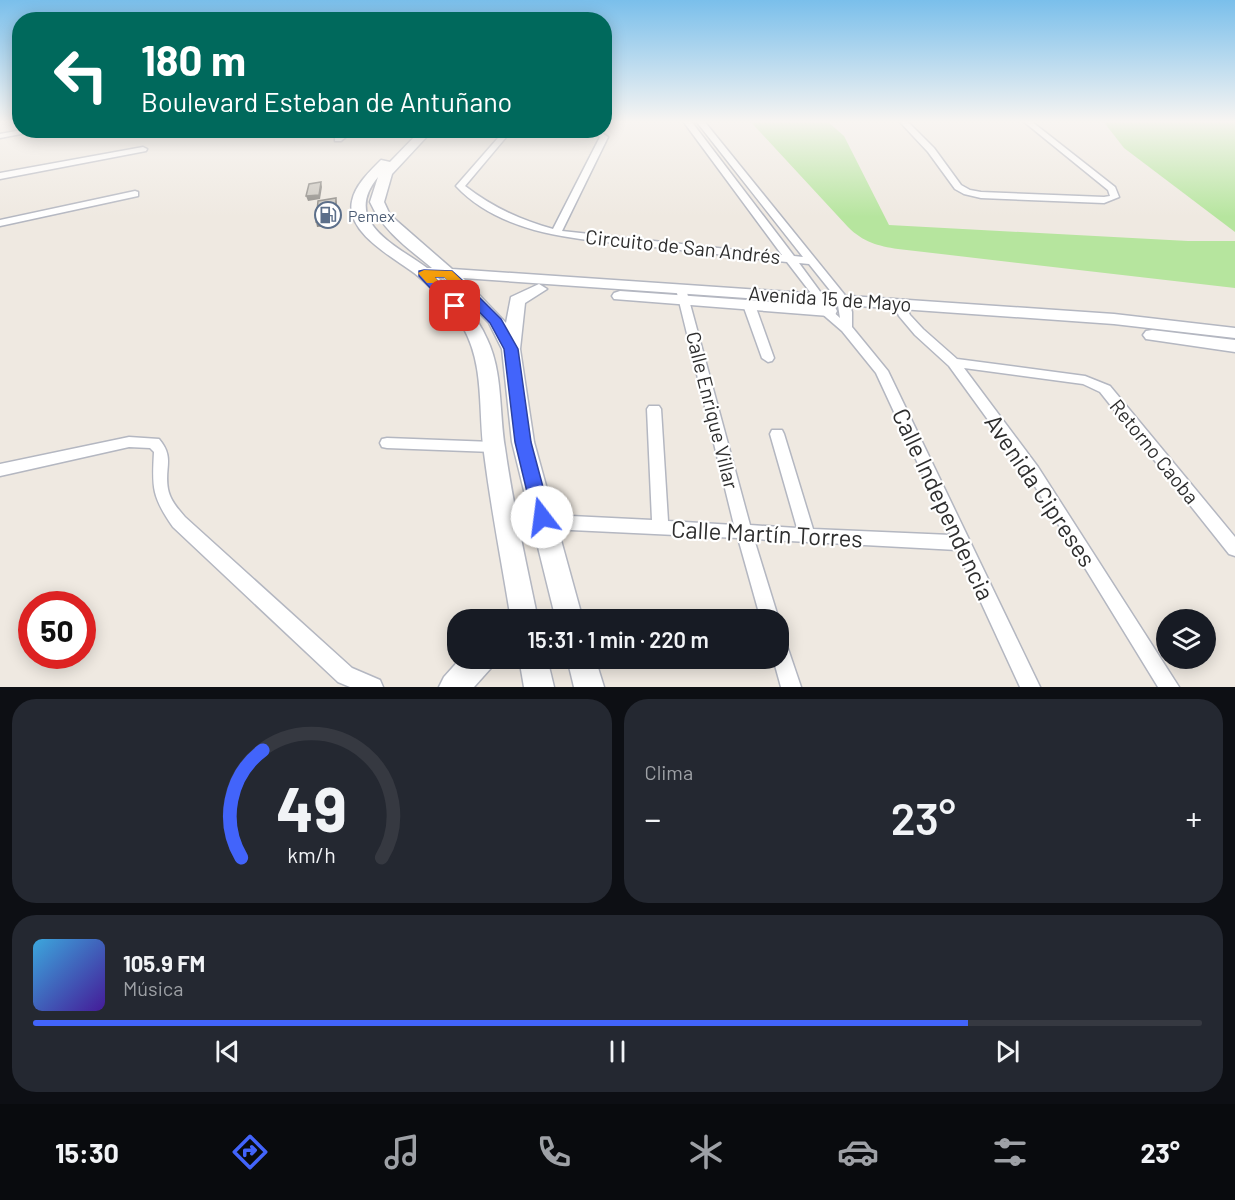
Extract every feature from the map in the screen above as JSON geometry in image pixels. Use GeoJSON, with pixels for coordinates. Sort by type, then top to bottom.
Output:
{"type":"FeatureCollection","features":[{"type":"Feature","properties":{"kind":"main road"},"geometry":{"type":"LineString","coordinates":[[395,153],[373,175],[358,204],[360,220],[384,246],[440,278],[496,321],[511,349]]}},
{"type":"Feature","properties":{"kind":"main road"},"geometry":{"type":"LineString","coordinates":[[405,153],[386,173],[377,202],[384,217],[440,278],[471,324],[485,354],[494,447],[523,609]]}},
{"type":"Feature","properties":{"kind":"main road","name":"Avenida 15 de Mayo"},"geometry":{"type":"LineString","coordinates":[[440,278],[539,289],[683,294],[749,305],[821,304]]}},
{"type":"Feature","properties":{"kind":"main road","name":"Avenida 15 de Mayo"},"geometry":{"type":"LineString","coordinates":[[440,278],[821,304],[845,313],[902,310],[1114,319],[1235,333]]}},
{"type":"Feature","properties":{"kind":"main road"},"geometry":{"type":"LineString","coordinates":[[539,289],[517,301],[511,349],[523,442],[567,609]]}},
{"type":"Feature","properties":{"kind":"main road","name":"Avenida 15 de Mayo"},"geometry":{"type":"LineString","coordinates":[[902,310],[1107,329],[1235,346]]}},
{"type":"Feature","properties":{"kind":"main road"},"geometry":{"type":"LineString","coordinates":[[454,687],[471,669]]}},
{"type":"Feature","properties":{"kind":"main road"},"geometry":{"type":"LineString","coordinates":[[535,669],[539,687]]}},
{"type":"Feature","properties":{"kind":"main road"},"geometry":{"type":"LineString","coordinates":[[584,669],[589,687]]}},
{"type":"Feature","properties":{"kind":"street"},"geometry":{"type":"LineString","coordinates":[[0,176],[121,153]]}},
{"type":"Feature","properties":{"kind":"street","name":"Circuito de San Andrés"},"geometry":{"type":"LineString","coordinates":[[489,153],[460,186],[483,206],[524,224],[556,233],[810,261]]}},
{"type":"Feature","properties":{"kind":"street","name":"Circuito de San Andrés"},"geometry":{"type":"LineString","coordinates":[[556,233],[596,153]]}},
{"type":"Feature","properties":{"kind":"street"},"geometry":{"type":"LineString","coordinates":[[711,153],[821,304]]}},
{"type":"Feature","properties":{"kind":"street","name":"Calle Independencia"},"geometry":{"type":"LineString","coordinates":[[725,153],[810,261],[882,371],[1030,687]]}},
{"type":"Feature","properties":{"kind":"street"},"geometry":{"type":"LineString","coordinates":[[933,153],[958,187],[967,192],[981,195],[1104,200],[1115,197],[1112,189],[1067,153]]}},
{"type":"Feature","properties":{"kind":"street"},"geometry":{"type":"LineString","coordinates":[[0,223],[135,194]]}},
{"type":"Feature","properties":{"kind":"street","name":"Calle Enrique Villar"},"geometry":{"type":"LineString","coordinates":[[683,294],[744,532],[768,609]]}},
{"type":"Feature","properties":{"kind":"street"},"geometry":{"type":"LineString","coordinates":[[749,305],[768,358]]}},
{"type":"Feature","properties":{"kind":"street","name":"Avenida Cipreses"},"geometry":{"type":"LineString","coordinates":[[902,310],[953,363],[1033,471],[1168,687]]}},
{"type":"Feature","properties":{"kind":"street","name":"Retorno Caoba"},"geometry":{"type":"LineString","coordinates":[[953,363],[1085,380],[1105,389],[1235,549]]}},
{"type":"Feature","properties":{"kind":"street"},"geometry":{"type":"LineString","coordinates":[[654,409],[660,527]]}},
{"type":"Feature","properties":{"kind":"street"},"geometry":{"type":"LineString","coordinates":[[777,434],[807,535]]}},
{"type":"Feature","properties":{"kind":"street"},"geometry":{"type":"LineString","coordinates":[[0,470],[129,442],[154,443],[161,451],[159,484],[162,501],[179,522],[345,675],[373,687]]}},
{"type":"Feature","properties":{"kind":"street"},"geometry":{"type":"LineString","coordinates":[[387,443],[494,447]]}},
{"type":"Feature","properties":{"kind":"street","name":"Calle Martín Torres"},"geometry":{"type":"LineString","coordinates":[[571,523],[963,543]]}},
{"type":"Feature","properties":{"kind":"street"},"geometry":{"type":"LineString","coordinates":[[785,669],[791,687]]}},
{"type":"Feature","properties":{"kind":"green space"},"geometry":{"type":"Polygon","coordinates":[[[780,153],[853,153],[889,225],[1188,241],[1235,241],[1235,288],[898,249],[865,240],[848,227],[780,153]]]}},
{"type":"Feature","properties":{"kind":"green space"},"geometry":{"type":"Polygon","coordinates":[[[1131,153],[1235,153],[1235,232],[1131,153]]]}},
{"type":"Feature","properties":{"kind":"building"},"geometry":{"type":"Polygon","coordinates":[[[321,182],[319,195],[306,196],[309,184],[321,182]]]}},
{"type":"Feature","properties":{"kind":"building","name":"Pemex"},"geometry":{"type":"Polygon","coordinates":[[[336,198],[335,220],[316,222],[318,201],[336,198]]]}},
{"type":"Feature","properties":{"kind":"slow traffic"},"geometry":{"type":"LineString","coordinates":[[431,281],[424,273],[448,273],[472,296]]}},
{"type":"Feature","properties":{"kind":"place","name":"Pemex"},"geometry":{"type":"Point","coordinates":[328,215]}},
{"type":"Feature","properties":{"kind":"route"},"geometry":{"type":"LineString","coordinates":[[455,306],[424,273],[448,273],[496,321],[511,349],[523,442],[542,517]]}}]}
